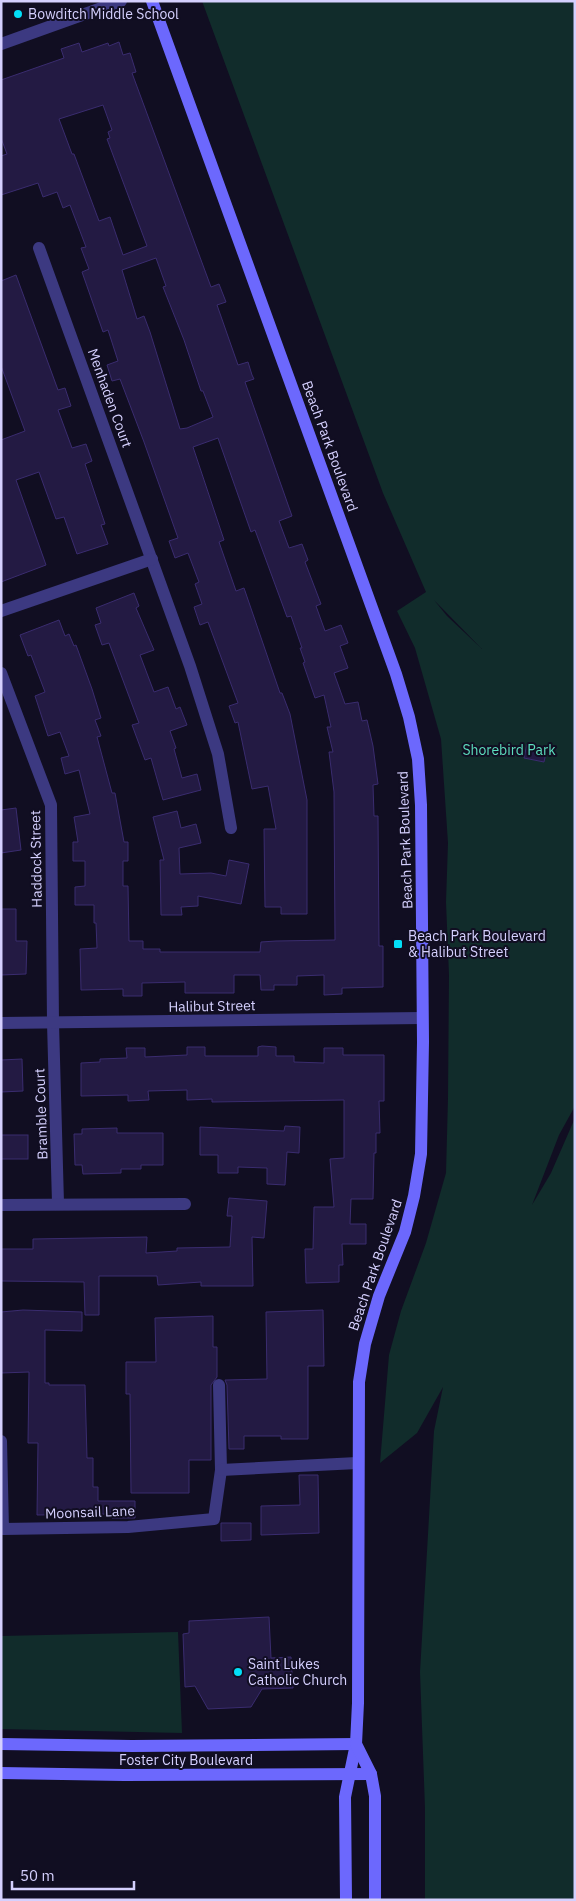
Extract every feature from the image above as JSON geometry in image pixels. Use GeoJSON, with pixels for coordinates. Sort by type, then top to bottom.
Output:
{"type":"FeatureCollection","features":[{"type":"Feature","properties":{"kind":"main road","name":"Beach Park Boulevard"},"geometry":{"type":"LineString","coordinates":[[152,1],[396,674],[410,717],[418,759],[421,805],[421,1154],[414,1196],[404,1232],[380,1296],[365,1344],[359,1382],[356,1744],[345,1796],[346,1900]]}},
{"type":"Feature","properties":{"kind":"main road","name":"Foster City Boulevard"},"geometry":{"type":"LineString","coordinates":[[1,1744],[142,1746],[356,1744]]}},
{"type":"Feature","properties":{"kind":"main road","name":"Beach Park Boulevard"},"geometry":{"type":"LineString","coordinates":[[356,1744],[372,1774],[375,1900]]}},
{"type":"Feature","properties":{"kind":"main road","name":"Foster City Boulevard"},"geometry":{"type":"LineString","coordinates":[[1,1773],[124,1775],[372,1774]]}},
{"type":"Feature","properties":{"kind":"street"},"geometry":{"type":"LineString","coordinates":[[1,44],[121,1]]}},
{"type":"Feature","properties":{"kind":"street","name":"Menhaden Court"},"geometry":{"type":"LineString","coordinates":[[40,248],[190,666],[218,754],[231,828]]}},
{"type":"Feature","properties":{"kind":"street"},"geometry":{"type":"LineString","coordinates":[[1,611],[152,559]]}},
{"type":"Feature","properties":{"kind":"street","name":"Haddock Street"},"geometry":{"type":"LineString","coordinates":[[1,673],[50,805],[53,1023]]}},
{"type":"Feature","properties":{"kind":"street","name":"Halibut Street"},"geometry":{"type":"LineString","coordinates":[[1,1023],[422,1018]]}},
{"type":"Feature","properties":{"kind":"street","name":"Bramble Court"},"geometry":{"type":"LineString","coordinates":[[53,1023],[58,1203]]}},
{"type":"Feature","properties":{"kind":"street"},"geometry":{"type":"LineString","coordinates":[[1,1205],[58,1203],[185,1204]]}},
{"type":"Feature","properties":{"kind":"street","name":"Moonsail Lane"},"geometry":{"type":"LineString","coordinates":[[1,1442],[3,1529],[128,1527],[214,1519],[221,1470],[219,1385]]}},
{"type":"Feature","properties":{"kind":"street"},"geometry":{"type":"LineString","coordinates":[[221,1470],[357,1463]]}},
{"type":"Feature","properties":{"kind":"green space","name":"Shorebird Park"},"geometry":{"type":"Polygon","coordinates":[[[202,1],[575,1],[575,1106],[559,1135],[532,1205],[551,1173],[575,1118],[575,1900],[425,1900],[425,1808],[420,1672],[434,1431],[443,1387],[417,1433],[380,1463],[389,1355],[401,1311],[426,1243],[446,1173],[449,975],[446,902],[448,843],[441,739],[415,648],[397,611],[426,592],[383,493],[202,1]],[[434,600],[447,616],[482,649],[434,600]]]}},
{"type":"Feature","properties":{"kind":"green space"},"geometry":{"type":"Polygon","coordinates":[[[178,1632],[182,1733],[1,1729],[1,1636],[178,1632]]]}},
{"type":"Feature","properties":{"kind":"building"},"geometry":{"type":"Polygon","coordinates":[[[119,42],[123,55],[130,53],[136,72],[132,73],[211,287],[219,284],[226,302],[217,305],[238,365],[248,362],[254,379],[245,382],[292,516],[279,521],[289,548],[302,544],[308,560],[305,562],[321,604],[316,606],[325,631],[341,625],[348,643],[340,646],[348,668],[334,673],[345,704],[358,702],[362,721],[367,720],[373,746],[378,784],[373,785],[374,816],[378,816],[379,946],[383,946],[383,987],[342,988],[342,994],[324,995],[324,975],[297,976],[297,985],[274,985],[274,990],[261,990],[260,975],[234,975],[234,993],[185,993],[185,982],[142,983],[142,996],[123,996],[123,989],[81,990],[80,949],[97,948],[96,923],[94,923],[94,905],[75,905],[75,887],[85,886],[85,861],[73,861],[73,842],[78,842],[74,817],[90,814],[79,770],[65,774],[61,758],[69,756],[60,732],[48,736],[35,696],[45,692],[31,655],[28,656],[20,635],[59,620],[65,636],[69,634],[74,646],[76,645],[101,718],[95,720],[101,736],[97,737],[112,793],[115,793],[124,842],[128,842],[128,861],[123,861],[123,886],[128,886],[129,941],[143,941],[143,949],[160,949],[160,952],[260,952],[261,942],[335,940],[334,792],[329,752],[333,752],[327,727],[331,727],[324,695],[315,698],[303,663],[305,662],[300,648],[302,648],[291,616],[287,617],[255,530],[251,532],[218,438],[193,447],[224,540],[219,542],[236,591],[244,588],[280,693],[282,693],[290,714],[307,800],[307,914],[281,914],[281,907],[265,907],[264,829],[276,829],[268,786],[252,789],[238,722],[235,723],[229,706],[238,703],[208,622],[200,625],[194,607],[202,604],[195,584],[199,582],[188,553],[175,558],[169,541],[178,538],[144,442],[120,379],[112,381],[107,365],[118,361],[108,330],[103,332],[82,272],[89,269],[81,248],[86,247],[70,205],[63,208],[57,192],[43,197],[38,183],[1,195],[1,156],[7,154],[1,138],[1,80],[64,58],[61,49],[79,43],[82,52],[108,43],[109,46],[119,42]],[[103,105],[59,119],[99,221],[110,217],[123,255],[147,246],[107,139],[110,138],[108,132],[112,130],[103,105]],[[156,258],[122,270],[137,319],[144,316],[150,332],[180,429],[187,428],[213,417],[203,391],[201,391],[184,340],[163,287],[166,286],[156,258]]]}},
{"type":"Feature","properties":{"kind":"building"},"geometry":{"type":"Polygon","coordinates":[[[16,275],[58,390],[65,388],[71,406],[58,410],[72,448],[86,444],[92,461],[85,464],[105,524],[101,525],[108,544],[77,554],[64,517],[56,519],[39,472],[16,480],[46,565],[1,582],[1,440],[25,431],[1,366],[1,281],[16,275]]]}},
{"type":"Feature","properties":{"kind":"building"},"geometry":{"type":"Polygon","coordinates":[[[134,593],[139,606],[136,608],[154,650],[140,655],[154,692],[168,687],[176,709],[180,707],[187,725],[170,731],[176,748],[174,749],[182,778],[197,774],[201,790],[163,800],[151,758],[145,760],[132,725],[139,723],[109,643],[102,645],[95,625],[101,623],[96,608],[134,593]]]}},
{"type":"Feature","properties":{"kind":"building"},"geometry":{"type":"Polygon","coordinates":[[[527,744],[547,748],[544,762],[524,758],[527,744]]]}},
{"type":"Feature","properties":{"kind":"building"},"geometry":{"type":"Polygon","coordinates":[[[16,808],[21,850],[1,853],[1,810],[16,808]]]}},
{"type":"Feature","properties":{"kind":"building"},"geometry":{"type":"Polygon","coordinates":[[[177,811],[181,828],[196,824],[201,843],[179,848],[180,874],[211,873],[226,876],[229,860],[249,864],[241,904],[198,896],[198,906],[181,907],[182,915],[161,915],[160,860],[164,860],[153,817],[177,811]]]}},
{"type":"Feature","properties":{"kind":"building"},"geometry":{"type":"Polygon","coordinates":[[[1,909],[16,909],[16,941],[27,941],[26,974],[1,975],[1,909]]]}},
{"type":"Feature","properties":{"kind":"building"},"geometry":{"type":"Polygon","coordinates":[[[187,1047],[205,1047],[205,1056],[258,1056],[258,1047],[276,1047],[276,1056],[294,1056],[294,1062],[324,1063],[324,1048],[343,1048],[343,1055],[384,1055],[384,1101],[379,1101],[380,1133],[376,1133],[373,1199],[351,1199],[350,1224],[366,1224],[366,1244],[342,1244],[343,1265],[339,1265],[339,1282],[306,1283],[305,1249],[313,1249],[314,1207],[334,1207],[330,1159],[344,1158],[344,1100],[212,1102],[212,1099],[187,1100],[187,1090],[148,1091],[149,1100],[128,1101],[128,1095],[81,1096],[81,1063],[100,1062],[100,1059],[127,1058],[126,1048],[145,1048],[145,1057],[187,1055],[187,1047]]]}},
{"type":"Feature","properties":{"kind":"building"},"geometry":{"type":"Polygon","coordinates":[[[22,1059],[23,1091],[1,1092],[1,1060],[22,1059]]]}},
{"type":"Feature","properties":{"kind":"building"},"geometry":{"type":"Polygon","coordinates":[[[285,1126],[300,1127],[299,1153],[287,1152],[285,1185],[267,1184],[267,1168],[238,1167],[238,1173],[218,1173],[218,1155],[200,1155],[200,1127],[284,1131],[285,1126]]]}},
{"type":"Feature","properties":{"kind":"building"},"geometry":{"type":"Polygon","coordinates":[[[117,1128],[117,1133],[163,1133],[163,1165],[141,1165],[141,1169],[121,1169],[121,1173],[83,1174],[82,1165],[75,1165],[74,1134],[82,1134],[82,1129],[117,1128]]]}},
{"type":"Feature","properties":{"kind":"building"},"geometry":{"type":"Polygon","coordinates":[[[1,1135],[28,1135],[28,1159],[1,1159],[1,1135]]]}},
{"type":"Feature","properties":{"kind":"building"},"geometry":{"type":"Polygon","coordinates":[[[229,1198],[267,1201],[264,1238],[252,1237],[253,1286],[201,1286],[201,1282],[158,1285],[157,1276],[99,1276],[99,1315],[85,1315],[84,1282],[1,1281],[1,1249],[33,1249],[33,1239],[147,1237],[146,1253],[177,1251],[177,1248],[230,1247],[232,1216],[227,1216],[229,1198]]]}},
{"type":"Feature","properties":{"kind":"building"},"geometry":{"type":"Polygon","coordinates":[[[23,1310],[82,1312],[82,1331],[45,1330],[45,1383],[49,1383],[49,1385],[85,1385],[87,1458],[93,1458],[93,1487],[98,1487],[98,1501],[135,1501],[135,1518],[112,1518],[112,1514],[37,1515],[38,1443],[28,1443],[29,1372],[1,1373],[1,1312],[23,1310]]]}},
{"type":"Feature","properties":{"kind":"building"},"geometry":{"type":"Polygon","coordinates":[[[323,1310],[324,1366],[308,1366],[308,1439],[281,1439],[281,1436],[244,1436],[244,1449],[229,1449],[227,1385],[225,1380],[267,1379],[266,1312],[323,1310]]]}},
{"type":"Feature","properties":{"kind":"building"},"geometry":{"type":"Polygon","coordinates":[[[213,1316],[213,1347],[217,1347],[217,1377],[211,1385],[211,1460],[189,1460],[189,1493],[131,1493],[130,1394],[126,1394],[126,1362],[156,1362],[155,1318],[213,1316]]]}},
{"type":"Feature","properties":{"kind":"building"},"geometry":{"type":"Polygon","coordinates":[[[299,1475],[318,1475],[319,1533],[261,1535],[261,1506],[300,1505],[299,1475]]]}},
{"type":"Feature","properties":{"kind":"building"},"geometry":{"type":"Polygon","coordinates":[[[221,1523],[251,1523],[251,1540],[221,1541],[221,1523]]]}},
{"type":"Feature","properties":{"kind":"building","name":"Saint Lukes Catholic Church"},"geometry":{"type":"Polygon","coordinates":[[[269,1617],[271,1658],[291,1657],[293,1688],[262,1689],[251,1707],[208,1709],[195,1686],[185,1687],[183,1634],[189,1633],[189,1621],[269,1617]]]}},
{"type":"Feature","properties":{"kind":"place","name":"Bowditch Middle School"},"geometry":{"type":"Point","coordinates":[18,14]}},
{"type":"Feature","properties":{"kind":"place","name":"Beach Park Boulevard & Halibut Street"},"geometry":{"type":"Point","coordinates":[398,944]}},
{"type":"Feature","properties":{"kind":"place","name":"Saint Lukes Catholic Church"},"geometry":{"type":"Point","coordinates":[238,1672]}}]}
